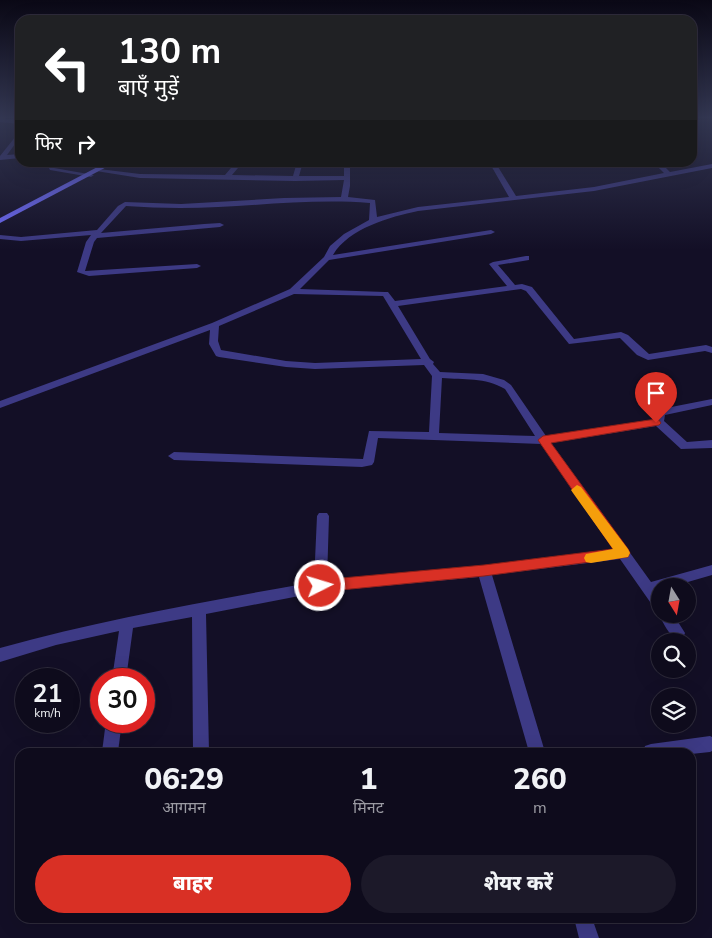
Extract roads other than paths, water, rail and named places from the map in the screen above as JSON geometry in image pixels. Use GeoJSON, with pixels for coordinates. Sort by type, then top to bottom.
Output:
{"type":"FeatureCollection","features":[{"type":"Feature","properties":{"kind":"main road"},"geometry":{"type":"LineString","coordinates":[[0,222],[105,167]]}},
{"type":"Feature","properties":{"kind":"street"},"geometry":{"type":"LineString","coordinates":[[0,406],[215,325],[293,291],[327,258],[333,248],[347,236],[374,221],[418,209],[594,189],[712,166]]}},
{"type":"Feature","properties":{"kind":"street"},"geometry":{"type":"LineString","coordinates":[[51,167],[52,169],[91,175]]}},
{"type":"Feature","properties":{"kind":"street"},"geometry":{"type":"LineString","coordinates":[[226,178],[236,167]]}},
{"type":"Feature","properties":{"kind":"street"},"geometry":{"type":"LineString","coordinates":[[295,179],[299,167]]}},
{"type":"Feature","properties":{"kind":"street"},"geometry":{"type":"LineString","coordinates":[[344,199],[347,167]]}},
{"type":"Feature","properties":{"kind":"street"},"geometry":{"type":"LineString","coordinates":[[495,167],[514,199]]}},
{"type":"Feature","properties":{"kind":"street"},"geometry":{"type":"LineString","coordinates":[[661,167],[669,174]]}},
{"type":"Feature","properties":{"kind":"street"},"geometry":{"type":"LineString","coordinates":[[99,171],[140,176],[295,179],[347,178]]}},
{"type":"Feature","properties":{"kind":"street"},"geometry":{"type":"LineString","coordinates":[[197,266],[84,274],[82,270],[88,247],[96,234],[120,206],[125,204],[181,206],[284,200],[344,199],[374,201],[374,221]]}},
{"type":"Feature","properties":{"kind":"street"},"geometry":{"type":"LineString","coordinates":[[0,237],[21,239],[96,234],[131,234],[162,228],[220,224]]}},
{"type":"Feature","properties":{"kind":"street"},"geometry":{"type":"LineString","coordinates":[[327,258],[491,232]]}},
{"type":"Feature","properties":{"kind":"street"},"geometry":{"type":"LineString","coordinates":[[512,286],[493,264],[526,258]]}},
{"type":"Feature","properties":{"kind":"street"},"geometry":{"type":"LineString","coordinates":[[393,304],[522,286],[529,289],[572,342],[621,335],[641,355],[648,357],[706,348],[712,350]]}},
{"type":"Feature","properties":{"kind":"street"},"geometry":{"type":"LineString","coordinates":[[293,291],[378,293],[388,296],[429,362],[432,370],[437,375],[487,377],[500,381],[508,388],[651,592]]}},
{"type":"Feature","properties":{"kind":"street"},"geometry":{"type":"LineString","coordinates":[[215,325],[213,341],[215,350],[219,354],[286,364],[315,366],[429,362]]}},
{"type":"Feature","properties":{"kind":"street"},"geometry":{"type":"LineString","coordinates":[[434,435],[437,375]]}},
{"type":"Feature","properties":{"kind":"street"},"geometry":{"type":"LineString","coordinates":[[658,422],[660,412],[712,402]]}},
{"type":"Feature","properties":{"kind":"street"},"geometry":{"type":"LineString","coordinates":[[174,456],[362,464],[368,462],[370,458],[373,434],[543,440],[658,422]]}},
{"type":"Feature","properties":{"kind":"street"},"geometry":{"type":"LineString","coordinates":[[658,422],[685,446],[712,444]]}},
{"type":"Feature","properties":{"kind":"street"},"geometry":{"type":"LineString","coordinates":[[320,586],[323,516]]}},
{"type":"Feature","properties":{"kind":"street"},"geometry":{"type":"LineString","coordinates":[[0,655],[56,639],[126,623],[320,586],[484,570],[623,553]]}},
{"type":"Feature","properties":{"kind":"street"},"geometry":{"type":"LineString","coordinates":[[484,570],[536,748]]}},
{"type":"Feature","properties":{"kind":"street"},"geometry":{"type":"LineString","coordinates":[[648,588],[712,570]]}},
{"type":"Feature","properties":{"kind":"street"},"geometry":{"type":"LineString","coordinates":[[199,608],[201,748]]}},
{"type":"Feature","properties":{"kind":"street"},"geometry":{"type":"LineString","coordinates":[[120,668],[126,623]]}},
{"type":"Feature","properties":{"kind":"street"},"geometry":{"type":"LineString","coordinates":[[672,623],[678,632]]}},
{"type":"Feature","properties":{"kind":"street"},"geometry":{"type":"LineString","coordinates":[[111,748],[112,733]]}},
{"type":"Feature","properties":{"kind":"street"},"geometry":{"type":"LineString","coordinates":[[680,748],[710,744]]}},
{"type":"Feature","properties":{"kind":"street"},"geometry":{"type":"LineString","coordinates":[[584,923],[589,938]]}}]}
